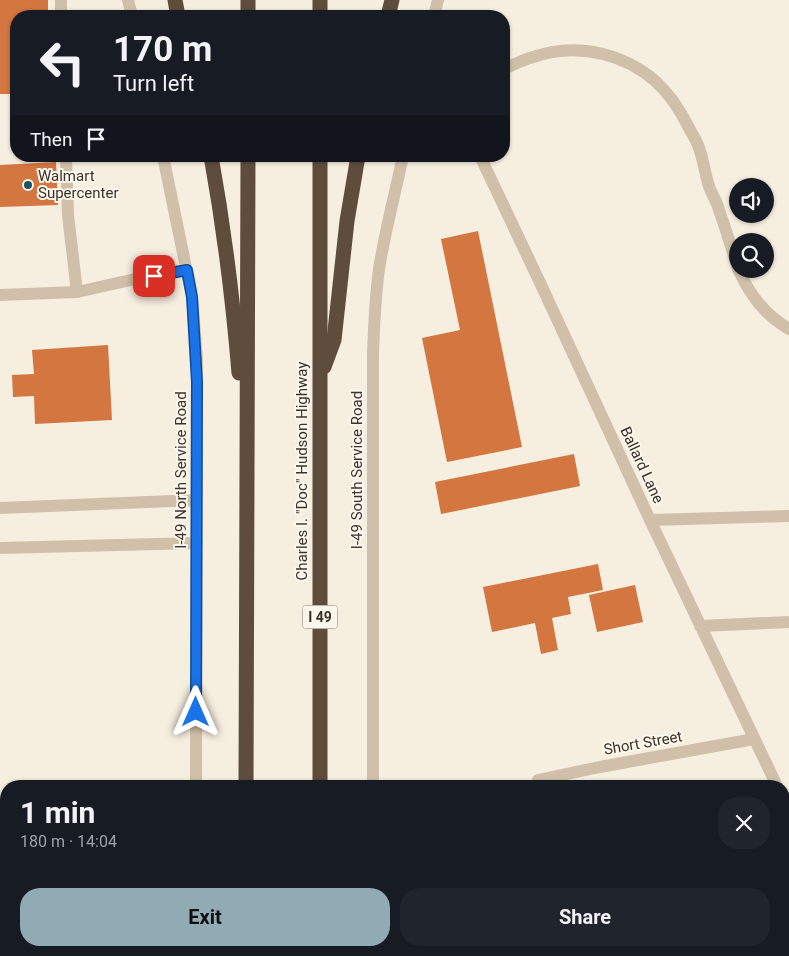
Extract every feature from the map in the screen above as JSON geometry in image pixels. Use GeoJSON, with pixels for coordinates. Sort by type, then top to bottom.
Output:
{"type":"FeatureCollection","features":[{"type":"Feature","properties":{"kind":"highway"},"geometry":{"type":"LineString","coordinates":[[212,162],[223,224],[233,307],[248,473]]}},
{"type":"Feature","properties":{"kind":"highway"},"geometry":{"type":"LineString","coordinates":[[246,780],[248,162]]}},
{"type":"Feature","properties":{"kind":"highway","name":"Charles I. \"Doc\" Hudson Highway"},"geometry":{"type":"LineString","coordinates":[[320,162],[320,780]]}},
{"type":"Feature","properties":{"kind":"highway"},"geometry":{"type":"LineString","coordinates":[[320,376],[334,340],[347,221],[357,162]]}},
{"type":"Feature","properties":{"kind":"street"},"geometry":{"type":"LineString","coordinates":[[510,65],[534,55],[554,51],[575,50],[618,58],[638,68],[655,80],[682,112],[699,148],[710,189],[729,241]]}},
{"type":"Feature","properties":{"kind":"street"},"geometry":{"type":"LineString","coordinates":[[66,162],[68,215],[77,292]]}},
{"type":"Feature","properties":{"kind":"street","name":"I-49 North Service Road"},"geometry":{"type":"LineString","coordinates":[[164,162],[192,297],[197,360],[196,780]]}},
{"type":"Feature","properties":{"kind":"street","name":"I-49 South Service Road"},"geometry":{"type":"LineString","coordinates":[[373,780],[374,312],[384,245],[402,162]]}},
{"type":"Feature","properties":{"kind":"street","name":"Ballard Lane"},"geometry":{"type":"LineString","coordinates":[[483,162],[774,780]]}},
{"type":"Feature","properties":{"kind":"street"},"geometry":{"type":"LineString","coordinates":[[0,295],[77,292],[187,270]]}},
{"type":"Feature","properties":{"kind":"street"},"geometry":{"type":"LineString","coordinates":[[742,278],[747,289],[760,306],[775,321],[789,329]]}},
{"type":"Feature","properties":{"kind":"street"},"geometry":{"type":"LineString","coordinates":[[0,508],[197,500]]}},
{"type":"Feature","properties":{"kind":"street"},"geometry":{"type":"LineString","coordinates":[[650,520],[789,516]]}},
{"type":"Feature","properties":{"kind":"street"},"geometry":{"type":"LineString","coordinates":[[0,548],[197,543]]}},
{"type":"Feature","properties":{"kind":"street"},"geometry":{"type":"LineString","coordinates":[[700,626],[789,622]]}},
{"type":"Feature","properties":{"kind":"street","name":"Short Street"},"geometry":{"type":"LineString","coordinates":[[538,780],[754,740]]}},
{"type":"Feature","properties":{"kind":"building"},"geometry":{"type":"Polygon","coordinates":[[[0,0],[48,0],[48,10],[10,10],[10,94],[0,94],[0,0]]]}},
{"type":"Feature","properties":{"kind":"building","name":"Walmart Supercenter"},"geometry":{"type":"Polygon","coordinates":[[[56,162],[58,205],[0,207],[0,165],[56,162]]]}},
{"type":"Feature","properties":{"kind":"building"},"geometry":{"type":"Polygon","coordinates":[[[478,231],[522,447],[447,462],[422,338],[460,330],[441,239],[478,231]]]}},
{"type":"Feature","properties":{"kind":"building"},"geometry":{"type":"Polygon","coordinates":[[[108,345],[112,420],[35,424],[34,396],[13,397],[12,375],[34,374],[32,350],[108,345]]]}},
{"type":"Feature","properties":{"kind":"building"},"geometry":{"type":"Polygon","coordinates":[[[574,454],[580,486],[441,514],[435,482],[574,454]]]}},
{"type":"Feature","properties":{"kind":"building"},"geometry":{"type":"Polygon","coordinates":[[[598,564],[603,590],[568,597],[571,614],[552,618],[558,650],[541,654],[535,623],[492,632],[483,587],[598,564]]]}},
{"type":"Feature","properties":{"kind":"building"},"geometry":{"type":"Polygon","coordinates":[[[635,585],[643,622],[597,632],[589,595],[635,585]]]}},
{"type":"Feature","properties":{"kind":"place","name":"Walmart Supercenter"},"geometry":{"type":"Point","coordinates":[28,185]}},
{"type":"Feature","properties":{"kind":"route"},"geometry":{"type":"LineString","coordinates":[[154,276],[187,270],[192,297],[197,360],[196,712]]}}]}
